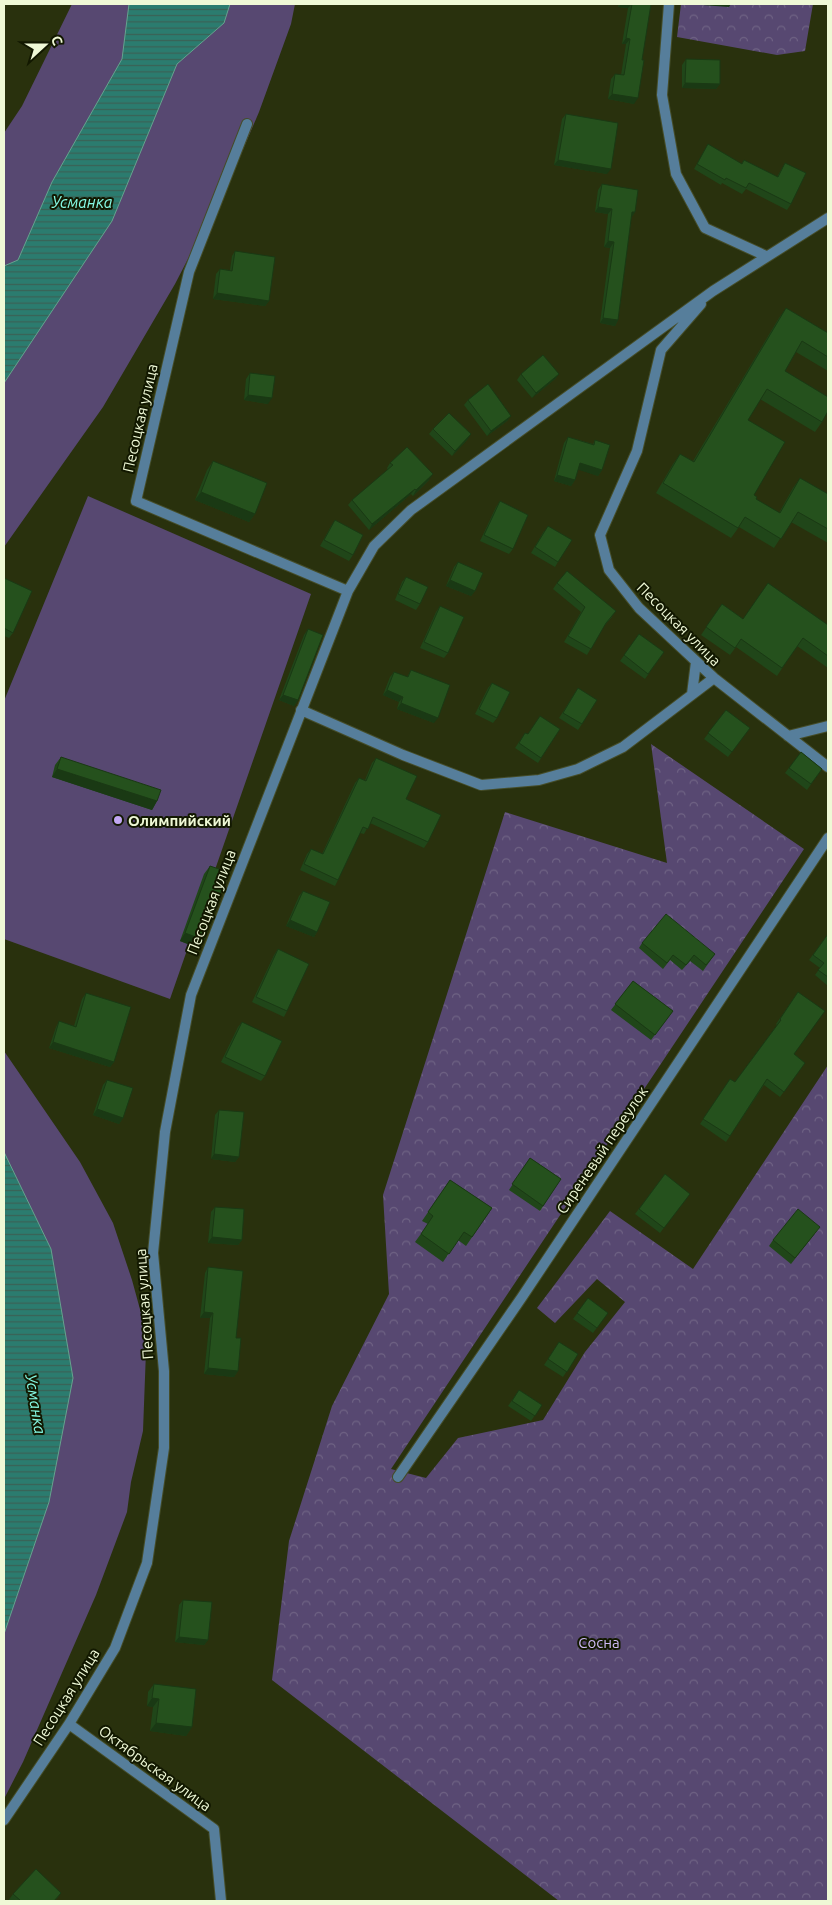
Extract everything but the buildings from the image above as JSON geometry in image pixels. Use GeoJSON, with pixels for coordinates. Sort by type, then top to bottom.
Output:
{"type":"FeatureCollection","features":[{"type":"Feature","properties":{"kind":"street"},"geometry":{"type":"LineString","coordinates":[[670,4],[662,96],[676,174],[705,228],[766,256]]}},
{"type":"Feature","properties":{"kind":"street","name":"Песоцкая улица"},"geometry":{"type":"LineString","coordinates":[[247,124],[189,272],[136,501],[348,591]]}},
{"type":"Feature","properties":{"kind":"street","name":"Песоцкая улица"},"geometry":{"type":"LineString","coordinates":[[4,1820],[69,1724],[114,1648],[147,1563],[164,1448],[164,1371],[153,1253],[165,1132],[191,995],[348,591],[374,546],[410,510],[714,291],[828,218]]}},
{"type":"Feature","properties":{"kind":"street","name":"Песоцкая улица"},"geometry":{"type":"LineString","coordinates":[[302,710],[402,754],[481,785],[539,780],[578,769],[623,747],[714,678],[639,608],[609,570],[600,535],[636,450],[661,350],[714,291]]}},
{"type":"Feature","properties":{"kind":"street"},"geometry":{"type":"LineString","coordinates":[[692,694],[696,662]]}},
{"type":"Feature","properties":{"kind":"street"},"geometry":{"type":"LineString","coordinates":[[714,678],[827,764]]}},
{"type":"Feature","properties":{"kind":"street"},"geometry":{"type":"LineString","coordinates":[[788,736],[828,726]]}},
{"type":"Feature","properties":{"kind":"street","name":"Сиреневый переулок"},"geometry":{"type":"LineString","coordinates":[[398,1477],[522,1297],[828,838]]}},
{"type":"Feature","properties":{"kind":"street","name":"Октябрьская улица"},"geometry":{"type":"LineString","coordinates":[[69,1724],[214,1829],[222,1901]]}},
{"type":"Feature","properties":{"kind":"green space"},"geometry":{"type":"Polygon","coordinates":[[[72,4],[295,4],[291,24],[259,112],[235,168],[175,284],[103,407],[4,547],[4,133],[22,106],[72,4]]]}},
{"type":"Feature","properties":{"kind":"green space"},"geometry":{"type":"Polygon","coordinates":[[[681,4],[813,4],[805,51],[777,55],[677,37],[681,4]]]}},
{"type":"Feature","properties":{"kind":"green space","name":"Олимпийский"},"geometry":{"type":"Polygon","coordinates":[[[88,496],[311,594],[170,999],[4,939],[4,701],[88,496]]]}},
{"type":"Feature","properties":{"kind":"green space","name":"Сосна"},"geometry":{"type":"Polygon","coordinates":[[[651,744],[804,849],[391,1469],[426,1478],[458,1438],[543,1420],[585,1352],[625,1302],[597,1279],[555,1323],[537,1308],[610,1211],[693,1269],[828,1065],[828,1901],[559,1901],[272,1680],[289,1541],[332,1406],[389,1294],[383,1195],[505,812],[667,863],[651,744]]]}},
{"type":"Feature","properties":{"kind":"green space"},"geometry":{"type":"Polygon","coordinates":[[[4,1051],[80,1162],[113,1223],[141,1313],[146,1351],[143,1431],[131,1482],[127,1512],[96,1595],[23,1762],[4,1799],[4,1051]]]}},
{"type":"Feature","properties":{"kind":"water","name":"Усманка"},"geometry":{"type":"Polygon","coordinates":[[[129,4],[230,4],[224,23],[177,64],[112,221],[4,383],[4,266],[18,260],[52,182],[122,59],[129,4]]]}},
{"type":"Feature","properties":{"kind":"water","name":"Усманка"},"geometry":{"type":"Polygon","coordinates":[[[4,1152],[51,1249],[73,1378],[49,1502],[4,1634],[4,1152]]]}},
{"type":"Feature","properties":{"kind":"place","name":"Олимпийский"},"geometry":{"type":"Point","coordinates":[118,820]}}]}
